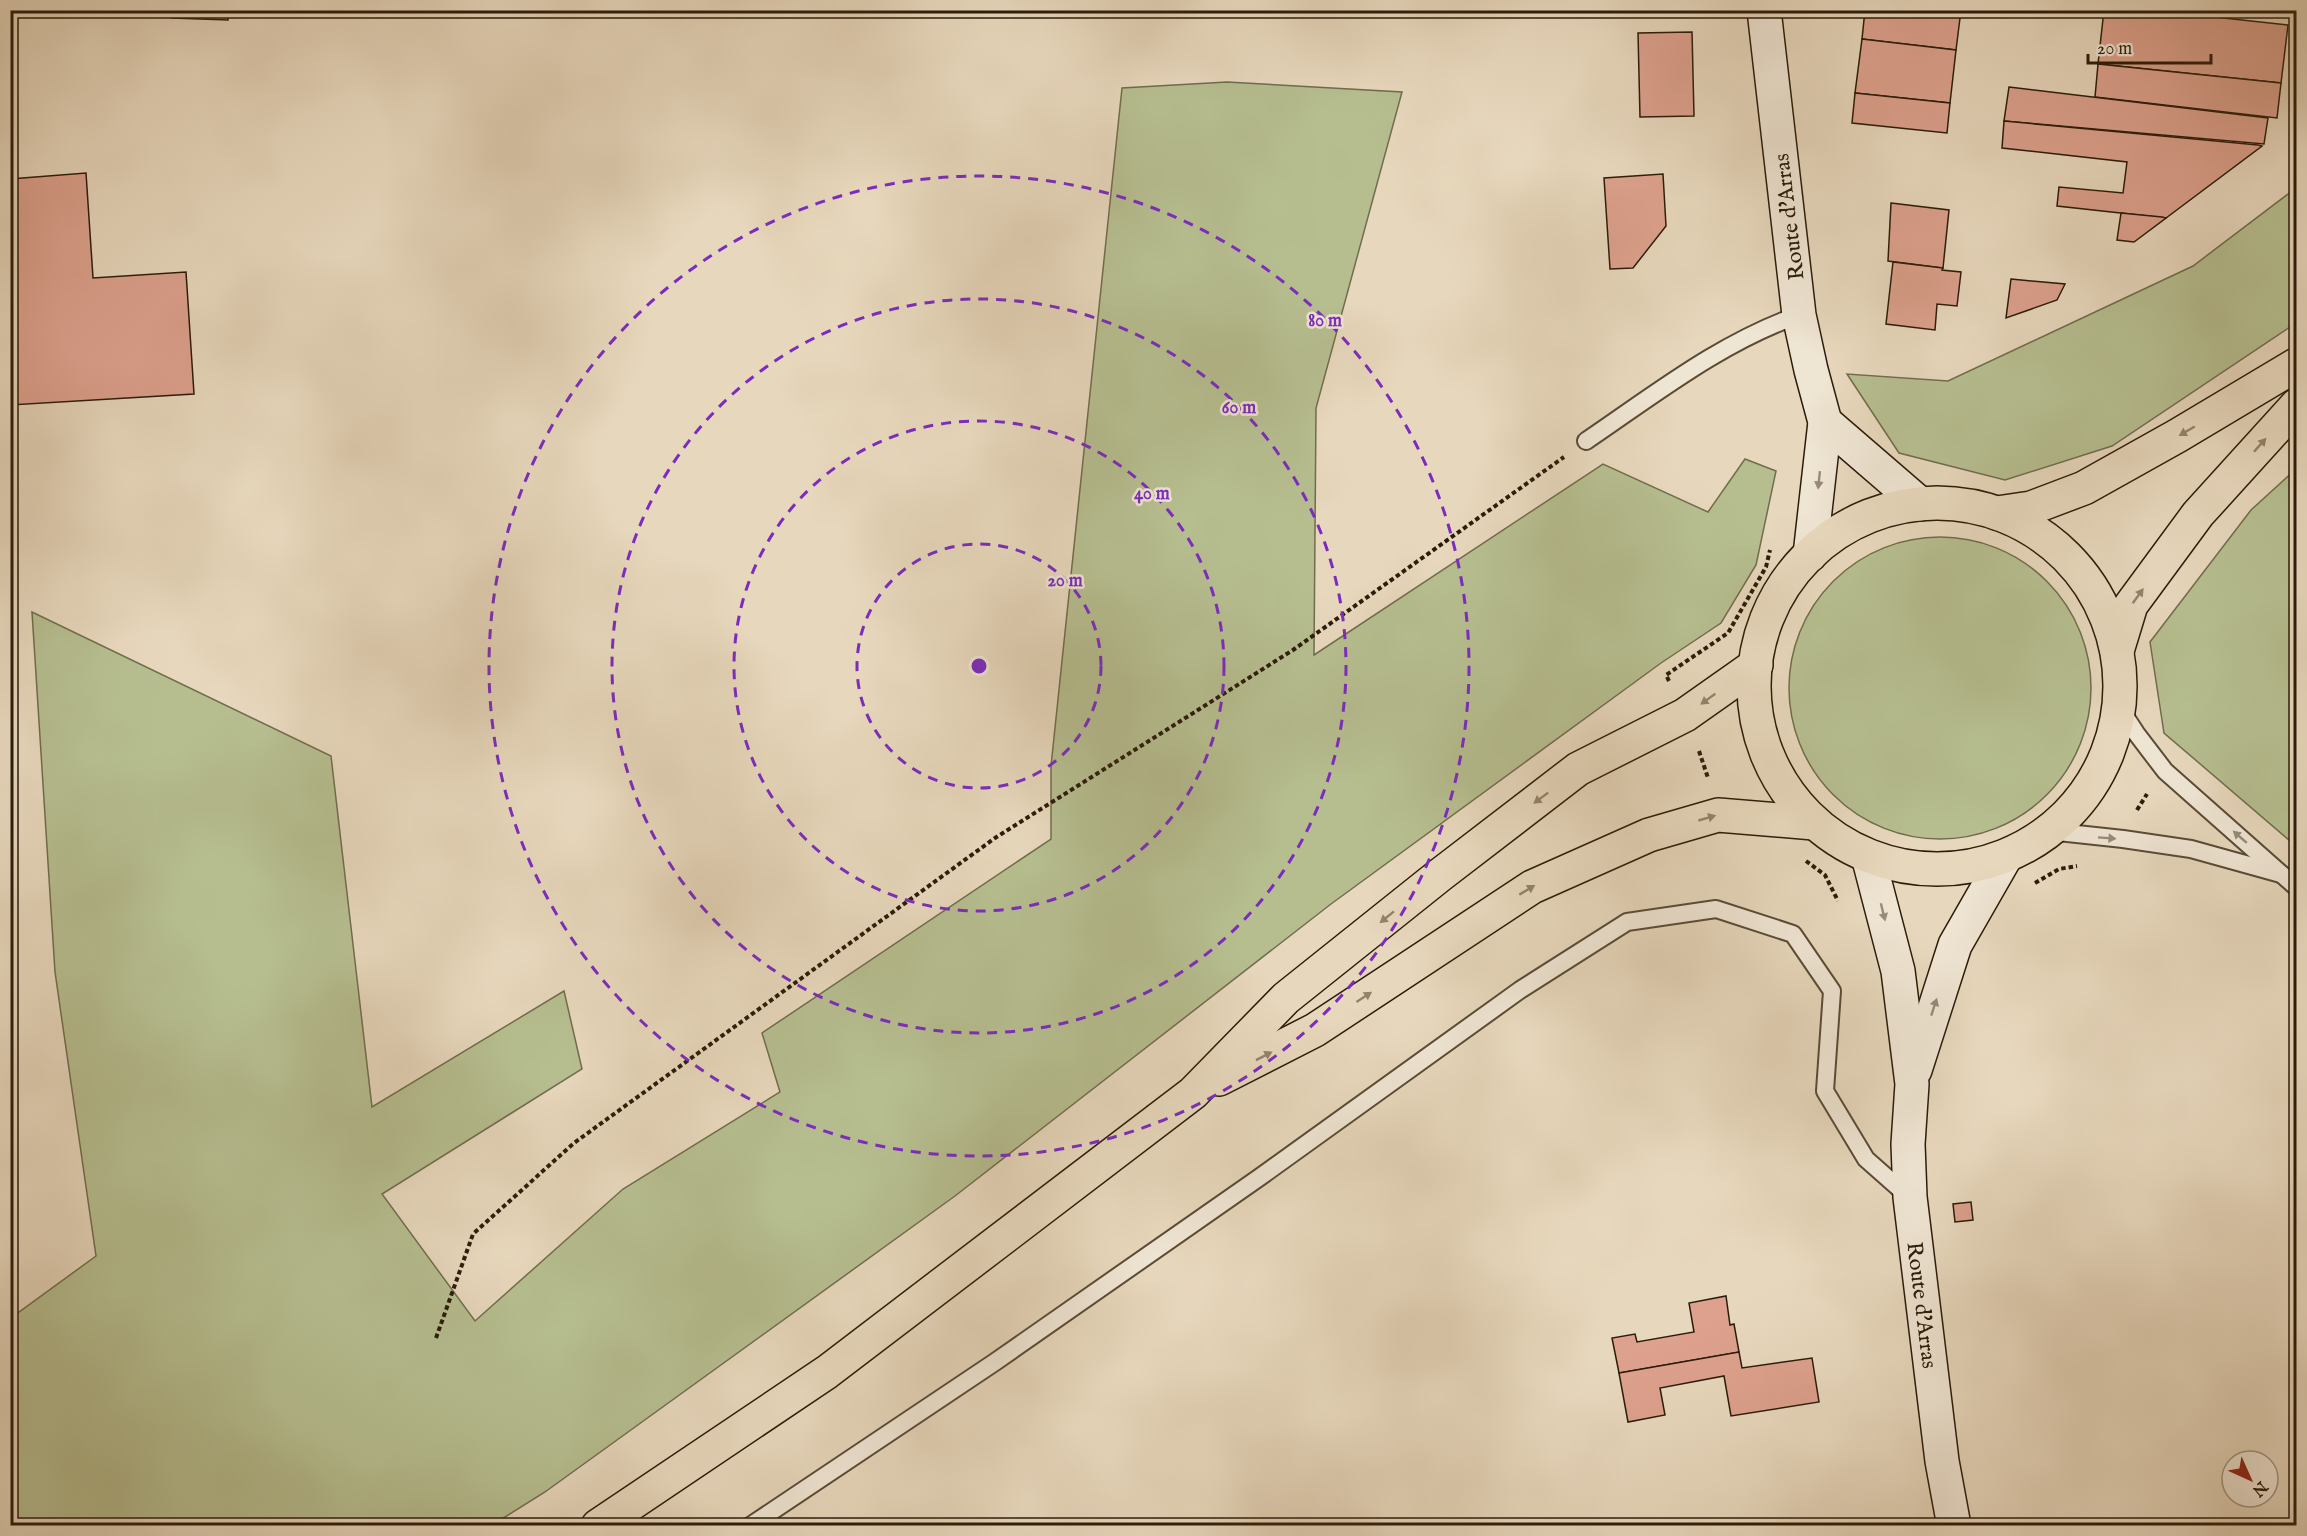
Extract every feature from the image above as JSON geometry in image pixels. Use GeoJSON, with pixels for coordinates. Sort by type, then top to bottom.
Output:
{"type":"FeatureCollection","features":[{"type":"Feature","properties":{"kind":"main road","name":"Route d'Arras"},"geometry":{"type":"LineString","coordinates":[[1764,10],[1799,315],[1825,422],[1810,555]]}},
{"type":"Feature","properties":{"kind":"main road"},"geometry":{"type":"LineString","coordinates":[[1997,513],[2031,508],[2084,488],[2237,402],[2296,365]]}},
{"type":"Feature","properties":{"kind":"main road"},"geometry":{"type":"LineString","coordinates":[[2117,651],[2132,605],[2138,596],[2199,513],[2296,406]]}},
{"type":"Feature","properties":{"kind":"main road"},"geometry":{"type":"LineString","coordinates":[[1825,422],[1920,504]]}},
{"type":"Feature","properties":{"kind":"main road"},"geometry":{"type":"LineString","coordinates":[[1920,504],[1958,504],[1997,513],[2043,537],[2068,558],[2082,574],[2104,610],[2117,651],[2120,669],[2120,707],[2110,748],[2092,785],[2065,818],[2049,831],[2006,856],[1967,867],[1947,869],[1907,867],[1868,856],[1831,836],[1814,823],[1786,790],[1766,751],[1755,708],[1756,665],[1765,624],[1796,570],[1834,535],[1860,520],[1889,510],[1920,504]]}},
{"type":"Feature","properties":{"kind":"main road"},"geometry":{"type":"LineString","coordinates":[[598,1526],[827,1372],[1193,1093],[1286,998],[1440,874],[1578,769],[1685,715],[1756,665]]}},
{"type":"Feature","properties":{"kind":"main road"},"geometry":{"type":"LineString","coordinates":[[1193,1093],[1315,1030],[1532,886],[1649,835],[1718,814],[1814,823]]}},
{"type":"Feature","properties":{"kind":"main road","name":"Route d'Arras"},"geometry":{"type":"LineString","coordinates":[[1868,856],[1898,971],[1912,1084],[1908,1144],[1910,1197],[1942,1461],[1954,1526]]}},
{"type":"Feature","properties":{"kind":"main road","name":"Route d'Arras"},"geometry":{"type":"LineString","coordinates":[[1912,1084],[1955,945],[2006,856]]}},
{"type":"Feature","properties":{"kind":"lane"},"geometry":{"type":"LineString","coordinates":[[1586,441],[1717,353],[1779,322],[1799,315]]}},
{"type":"Feature","properties":{"kind":"lane"},"geometry":{"type":"LineString","coordinates":[[2120,707],[2136,733],[2165,771],[2296,887]]}},
{"type":"Feature","properties":{"kind":"lane"},"geometry":{"type":"LineString","coordinates":[[2049,831],[2191,849],[2284,874]]}},
{"type":"Feature","properties":{"kind":"lane"},"geometry":{"type":"LineString","coordinates":[[750,1526],[995,1362],[1260,1177],[1520,990],[1627,922],[1716,909],[1793,934],[1832,991],[1825,1091],[1866,1159],[1910,1197]]}},
{"type":"Feature","properties":{"kind":"path"},"geometry":{"type":"LineString","coordinates":[[436,1338],[473,1234],[574,1143],[995,838],[1293,650],[1586,441]]}},
{"type":"Feature","properties":{"kind":"path"},"geometry":{"type":"LineString","coordinates":[[1718,814],[1704,762],[1666,675],[1728,633],[1766,567],[1771,548]]}},
{"type":"Feature","properties":{"kind":"path"},"geometry":{"type":"LineString","coordinates":[[2122,839],[2143,798],[2165,771]]}},
{"type":"Feature","properties":{"kind":"path"},"geometry":{"type":"LineString","coordinates":[[1799,855],[1825,875],[1841,908]]}},
{"type":"Feature","properties":{"kind":"path"},"geometry":{"type":"LineString","coordinates":[[2032,885],[2059,869],[2079,866]]}},
{"type":"Feature","properties":{"kind":"green space"},"geometry":{"type":"Polygon","coordinates":[[[1227,82],[1402,92],[1316,408],[1314,655],[1603,464],[1708,512],[1745,459],[1776,471],[1756,565],[1721,623],[1661,663],[1331,904],[955,1196],[545,1492],[492,1525],[11,1525],[11,1318],[96,1256],[55,972],[32,612],[331,756],[372,1107],[564,991],[582,1069],[382,1194],[475,1321],[623,1189],[780,1092],[762,1033],[1051,839],[1051,766],[1122,88],[1227,82]]]}},
{"type":"Feature","properties":{"kind":"green space"},"geometry":{"type":"Polygon","coordinates":[[[2296,188],[2296,323],[2112,446],[2005,480],[1899,453],[1847,374],[1948,381],[2193,266],[2296,188]]]}},
{"type":"Feature","properties":{"kind":"green space"},"geometry":{"type":"Polygon","coordinates":[[[2296,469],[2296,846],[2164,733],[2150,642],[2251,510],[2296,469]]]}},
{"type":"Feature","properties":{"kind":"green space"},"geometry":{"type":"Polygon","coordinates":[[[1925,537],[1955,537],[1984,543],[2011,554],[2036,571],[2057,592],[2074,617],[2085,644],[2089,658],[2091,688],[2089,718],[2080,746],[2066,772],[2047,795],[2024,814],[1998,828],[1970,837],[1925,839],[1896,833],[1869,822],[1844,805],[1823,784],[1806,759],[1795,732],[1789,703],[1789,673],[1795,644],[1806,617],[1823,592],[1844,571],[1869,554],[1896,543],[1925,537]]]}},
{"type":"Feature","properties":{"kind":"building"},"geometry":{"type":"Polygon","coordinates":[[[173,10],[228,10],[228,20],[172,18],[173,10]]]}},
{"type":"Feature","properties":{"kind":"building"},"geometry":{"type":"Polygon","coordinates":[[[1865,10],[1961,10],[1956,50],[1862,39],[1865,10]]]}},
{"type":"Feature","properties":{"kind":"building"},"geometry":{"type":"Polygon","coordinates":[[[2104,10],[2150,10],[2288,25],[2281,83],[2098,64],[2104,10]]]}},
{"type":"Feature","properties":{"kind":"building"},"geometry":{"type":"Polygon","coordinates":[[[1692,32],[1694,116],[1640,117],[1638,33],[1692,32]]]}},
{"type":"Feature","properties":{"kind":"building"},"geometry":{"type":"Polygon","coordinates":[[[1862,39],[1956,50],[1950,103],[1855,93],[1862,39]]]}},
{"type":"Feature","properties":{"kind":"building"},"geometry":{"type":"Polygon","coordinates":[[[2098,64],[2281,83],[2277,118],[2095,97],[2098,64]]]}},
{"type":"Feature","properties":{"kind":"building"},"geometry":{"type":"Polygon","coordinates":[[[2009,87],[2268,118],[2264,144],[2004,121],[2009,87]]]}},
{"type":"Feature","properties":{"kind":"building"},"geometry":{"type":"Polygon","coordinates":[[[1855,93],[1950,103],[1947,133],[1852,123],[1855,93]]]}},
{"type":"Feature","properties":{"kind":"building"},"geometry":{"type":"Polygon","coordinates":[[[2004,121],[2262,146],[2166,218],[2057,206],[2059,187],[2123,193],[2127,162],[2002,148],[2004,121]]]}},
{"type":"Feature","properties":{"kind":"building"},"geometry":{"type":"Polygon","coordinates":[[[86,173],[93,278],[186,272],[194,394],[10,405],[10,179],[86,173]]]}},
{"type":"Feature","properties":{"kind":"building"},"geometry":{"type":"Polygon","coordinates":[[[1663,174],[1666,226],[1633,268],[1610,269],[1604,178],[1663,174]]]}},
{"type":"Feature","properties":{"kind":"building"},"geometry":{"type":"Polygon","coordinates":[[[1891,203],[1949,210],[1943,268],[1888,261],[1891,203]]]}},
{"type":"Feature","properties":{"kind":"building"},"geometry":{"type":"Polygon","coordinates":[[[2121,213],[2166,218],[2134,242],[2117,240],[2121,213]]]}},
{"type":"Feature","properties":{"kind":"building"},"geometry":{"type":"Polygon","coordinates":[[[1893,262],[1961,272],[1957,306],[1937,304],[1935,330],[1886,324],[1893,262]]]}},
{"type":"Feature","properties":{"kind":"building"},"geometry":{"type":"Polygon","coordinates":[[[2011,279],[2065,284],[2057,300],[2006,318],[2011,279]]]}},
{"type":"Feature","properties":{"kind":"building"},"geometry":{"type":"Polygon","coordinates":[[[1971,1202],[1973,1220],[1955,1222],[1953,1204],[1971,1202]]]}},
{"type":"Feature","properties":{"kind":"building"},"geometry":{"type":"Polygon","coordinates":[[[1726,1296],[1730,1325],[1734,1324],[1739,1352],[1619,1373],[1612,1338],[1635,1334],[1637,1342],[1694,1332],[1689,1303],[1726,1296]]]}},
{"type":"Feature","properties":{"kind":"building"},"geometry":{"type":"Polygon","coordinates":[[[1739,1352],[1742,1368],[1812,1358],[1819,1402],[1731,1416],[1724,1376],[1660,1388],[1665,1415],[1628,1422],[1619,1373],[1739,1352]]]}}]}
